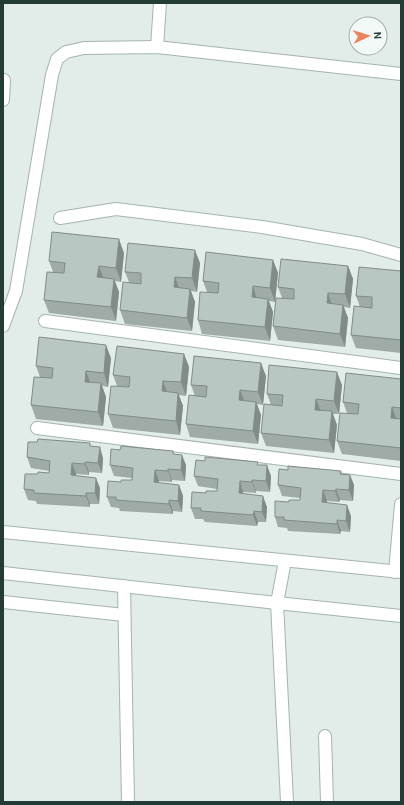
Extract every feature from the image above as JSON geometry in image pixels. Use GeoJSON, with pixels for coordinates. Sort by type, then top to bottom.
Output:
{"type":"FeatureCollection","features":[{"type":"Feature","properties":{"kind":"street"},"geometry":{"type":"LineString","coordinates":[[157,47],[160,3]]}},
{"type":"Feature","properties":{"kind":"street"},"geometry":{"type":"LineString","coordinates":[[3,326],[16,291],[52,75],[57,58],[66,52],[84,48],[157,47],[401,74]]}},
{"type":"Feature","properties":{"kind":"street"},"geometry":{"type":"LineString","coordinates":[[3,100],[4,80]]}},
{"type":"Feature","properties":{"kind":"street"},"geometry":{"type":"LineString","coordinates":[[60,218],[116,209],[262,227],[362,244],[401,255]]}},
{"type":"Feature","properties":{"kind":"street"},"geometry":{"type":"LineString","coordinates":[[45,321],[401,368]]}},
{"type":"Feature","properties":{"kind":"street"},"geometry":{"type":"LineString","coordinates":[[37,428],[401,474]]}},
{"type":"Feature","properties":{"kind":"street"},"geometry":{"type":"LineString","coordinates":[[3,532],[398,572],[401,504]]}},
{"type":"Feature","properties":{"kind":"street"},"geometry":{"type":"LineString","coordinates":[[285,561],[277,604],[287,802]]}},
{"type":"Feature","properties":{"kind":"street"},"geometry":{"type":"LineString","coordinates":[[3,573],[277,604],[401,616]]}},
{"type":"Feature","properties":{"kind":"street"},"geometry":{"type":"LineString","coordinates":[[124,586],[128,802]]}},
{"type":"Feature","properties":{"kind":"street"},"geometry":{"type":"LineString","coordinates":[[3,602],[124,615]]}},
{"type":"Feature","properties":{"kind":"street"},"geometry":{"type":"LineString","coordinates":[[325,736],[327,802]]}},
{"type":"Feature","properties":{"kind":"building"},"geometry":{"type":"Polygon","coordinates":[[[52,232],[119,239],[116,268],[99,266],[97,277],[114,279],[111,307],[44,300],[47,272],[64,273],[65,263],[49,261],[52,232]]]}},
{"type":"Feature","properties":{"kind":"building"},"geometry":{"type":"Polygon","coordinates":[[[128,243],[195,250],[192,278],[175,277],[174,287],[190,289],[187,318],[120,310],[123,282],[141,284],[141,273],[125,272],[128,243]]]}},
{"type":"Feature","properties":{"kind":"building"},"geometry":{"type":"Polygon","coordinates":[[[206,252],[273,260],[270,288],[253,286],[252,297],[268,299],[265,327],[198,320],[200,292],[218,293],[219,283],[203,281],[206,252]]]}},
{"type":"Feature","properties":{"kind":"building"},"geometry":{"type":"Polygon","coordinates":[[[281,259],[348,266],[345,294],[328,293],[327,303],[343,305],[340,334],[273,326],[276,298],[294,299],[294,289],[278,287],[281,259]]]}},
{"type":"Feature","properties":{"kind":"building"},"geometry":{"type":"Polygon","coordinates":[[[359,267],[401,271],[401,340],[351,335],[354,306],[372,308],[372,297],[356,296],[359,267]]]}},
{"type":"Feature","properties":{"kind":"building"},"geometry":{"type":"Polygon","coordinates":[[[39,337],[106,345],[104,373],[86,371],[85,382],[101,383],[98,412],[31,405],[34,377],[52,378],[53,368],[36,366],[39,337]]]}},
{"type":"Feature","properties":{"kind":"building"},"geometry":{"type":"Polygon","coordinates":[[[117,346],[184,354],[181,382],[163,381],[162,391],[178,393],[176,421],[108,414],[111,386],[129,387],[130,377],[113,375],[117,346]]]}},
{"type":"Feature","properties":{"kind":"building"},"geometry":{"type":"Polygon","coordinates":[[[194,356],[261,363],[258,392],[240,390],[239,400],[256,402],[253,431],[186,424],[189,395],[206,397],[207,386],[191,385],[194,356]]]}},
{"type":"Feature","properties":{"kind":"building"},"geometry":{"type":"Polygon","coordinates":[[[269,365],[337,372],[334,401],[316,399],[315,410],[332,411],[329,440],[261,433],[264,404],[282,406],[283,395],[267,394],[269,365]]]}},
{"type":"Feature","properties":{"kind":"building"},"geometry":{"type":"Polygon","coordinates":[[[346,373],[401,379],[401,408],[392,407],[391,418],[401,419],[401,448],[337,441],[340,413],[358,414],[359,404],[343,402],[346,373]]]}},
{"type":"Feature","properties":{"kind":"building"},"geometry":{"type":"Polygon","coordinates":[[[38,439],[90,443],[90,446],[100,447],[98,463],[72,463],[71,475],[96,478],[95,493],[86,493],[86,496],[34,493],[34,490],[24,489],[25,474],[38,474],[38,472],[49,473],[50,461],[27,457],[28,442],[37,442],[38,439]]]}},
{"type":"Feature","properties":{"kind":"building"},"geometry":{"type":"Polygon","coordinates":[[[121,446],[173,451],[173,454],[182,455],[181,470],[155,470],[154,482],[179,485],[178,501],[169,500],[169,504],[116,500],[116,497],[107,497],[108,481],[121,482],[121,480],[132,480],[133,468],[110,465],[111,449],[120,450],[121,446]]]}},
{"type":"Feature","properties":{"kind":"building"},"geometry":{"type":"Polygon","coordinates":[[[205,457],[258,462],[257,465],[267,465],[266,481],[240,481],[239,493],[263,496],[262,512],[254,511],[253,515],[201,511],[201,508],[191,508],[192,492],[206,493],[206,491],[217,491],[218,479],[194,476],[196,460],[205,461],[205,457]]]}},
{"type":"Feature","properties":{"kind":"building"},"geometry":{"type":"Polygon","coordinates":[[[288,466],[341,471],[340,474],[350,475],[349,490],[323,490],[322,502],[347,505],[346,521],[337,520],[337,524],[284,520],[284,517],[275,517],[275,501],[289,502],[289,500],[300,500],[301,488],[278,485],[279,469],[288,470],[288,466]]]}}]}
